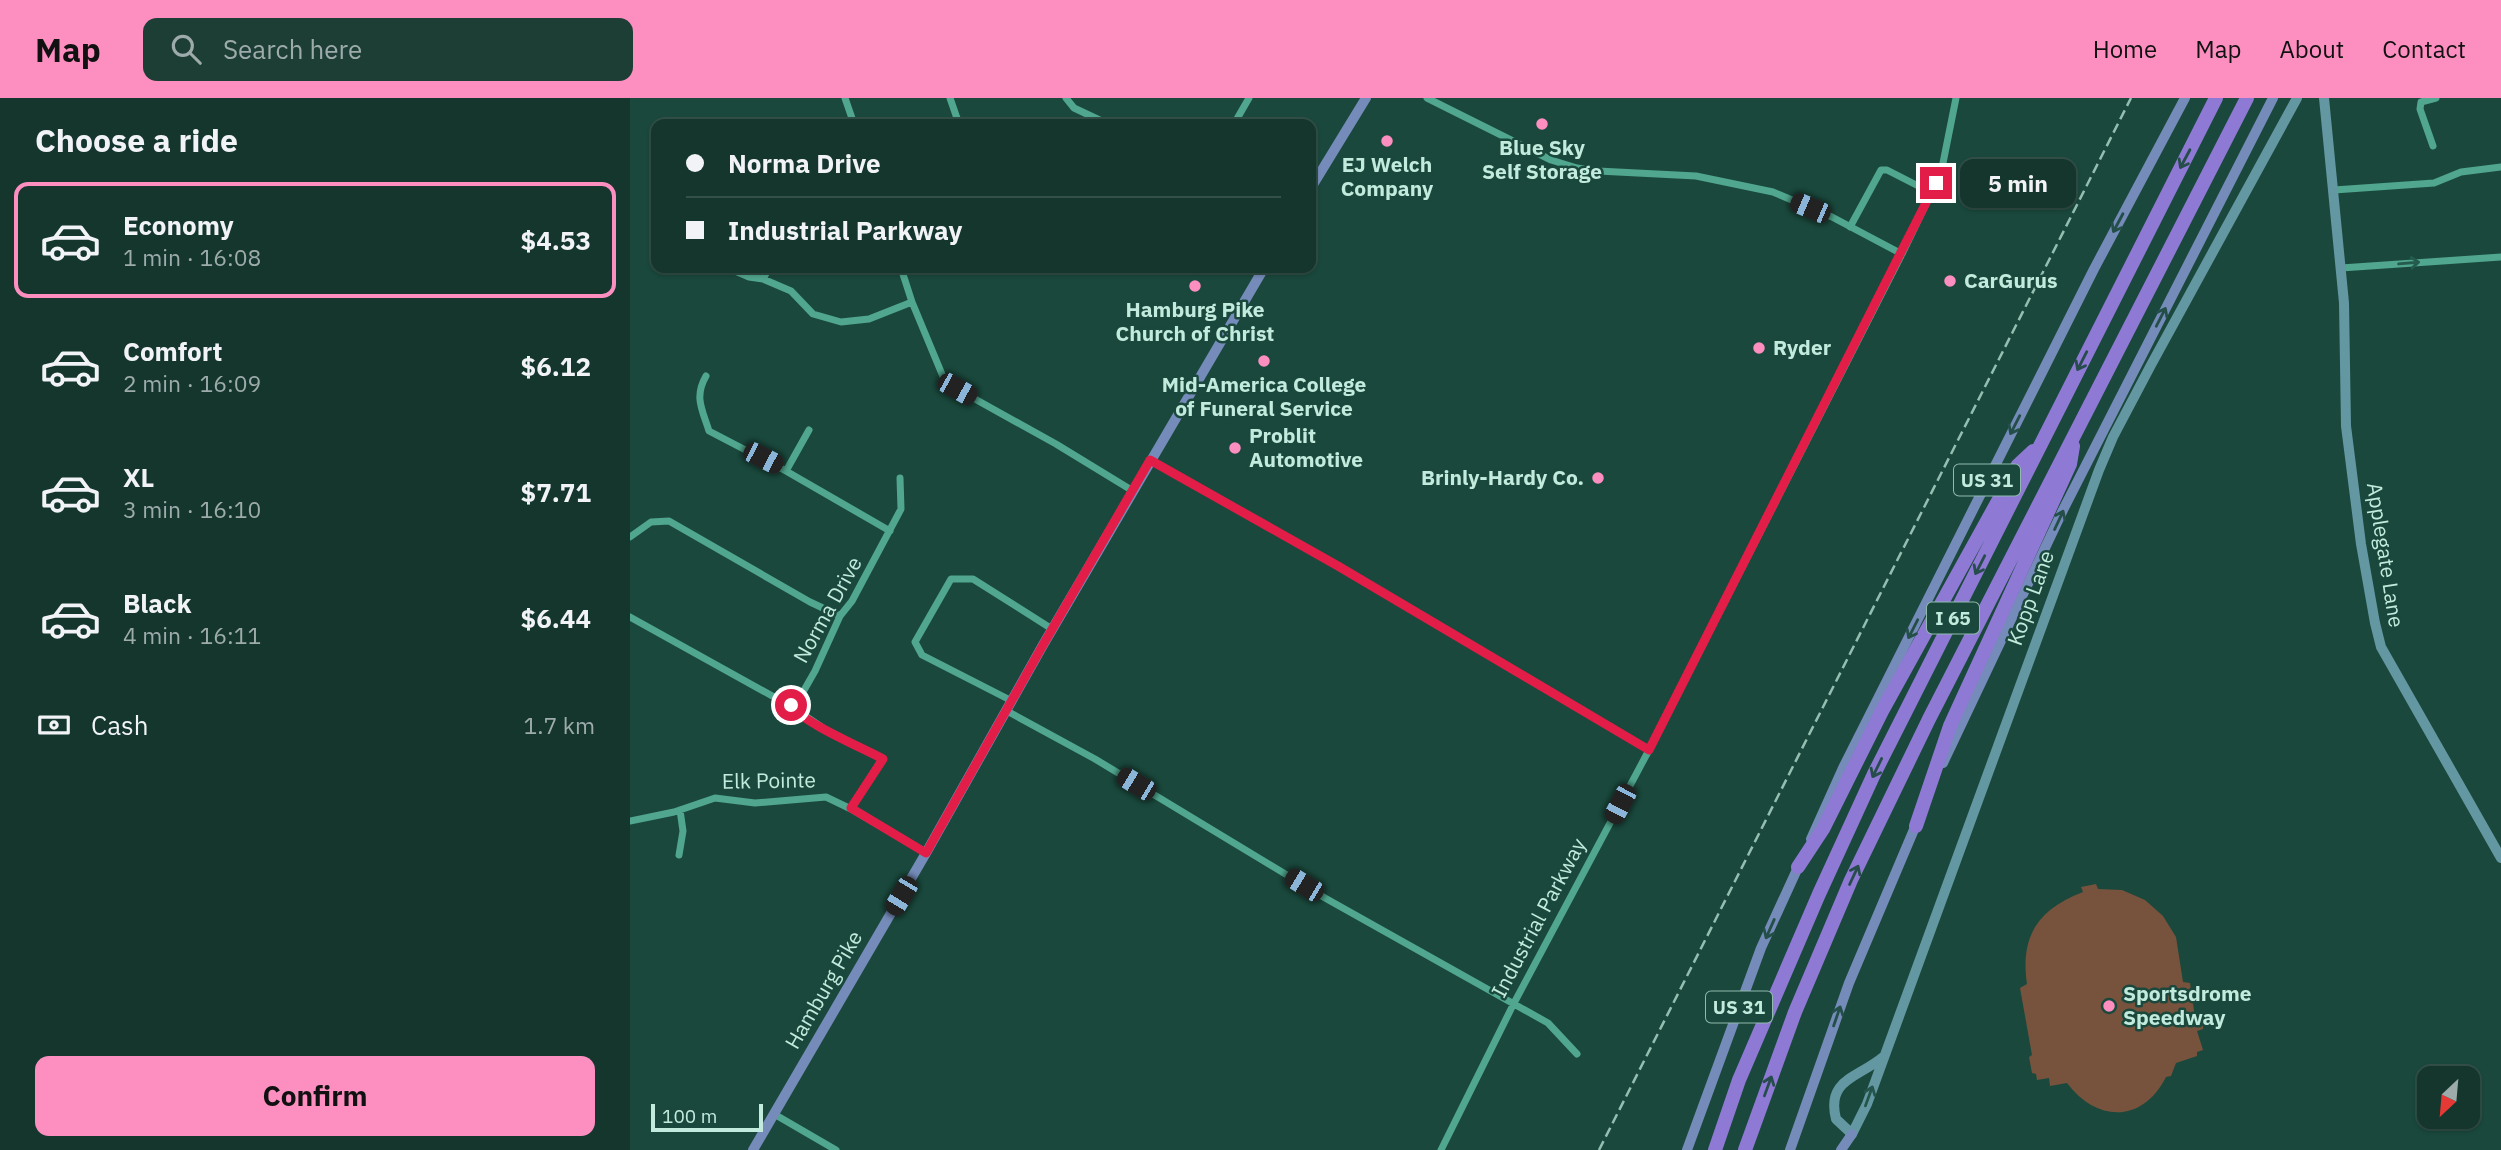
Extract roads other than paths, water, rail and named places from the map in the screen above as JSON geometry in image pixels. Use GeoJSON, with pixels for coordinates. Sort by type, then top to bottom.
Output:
{"type":"FeatureCollection","features":[{"type":"Feature","properties":{"kind":"highway","name":"I 65"},"geometry":{"type":"LineString","coordinates":[[1715,1150],[1739,1080],[1852,822],[1901,719],[2216,98]]}},
{"type":"Feature","properties":{"kind":"highway","name":"I 65"},"geometry":{"type":"LineString","coordinates":[[1745,1150],[1795,1012],[1851,880],[1929,719],[2247,98]]}},
{"type":"Feature","properties":{"kind":"highway"},"geometry":{"type":"LineString","coordinates":[[1916,826],[1950,726],[2070,464],[2075,432]]}},
{"type":"Feature","properties":{"kind":"highway"},"geometry":{"type":"LineString","coordinates":[[1798,867],[1823,829],[1882,711],[2018,465],[2039,446]]}},
{"type":"Feature","properties":{"kind":"main road"},"geometry":{"type":"LineString","coordinates":[[1316,180],[1366,98]]}},
{"type":"Feature","properties":{"kind":"main road","name":"US 31"},"geometry":{"type":"LineString","coordinates":[[1687,1150],[1761,948],[1843,768],[2094,269],[2185,98]]}},
{"type":"Feature","properties":{"kind":"main road"},"geometry":{"type":"LineString","coordinates":[[1790,1150],[1849,983],[1916,826],[2063,510],[2273,98]]}},
{"type":"Feature","properties":{"kind":"main road","name":"Hamburg Pike"},"geometry":{"type":"LineString","coordinates":[[753,1150],[926,853],[1052,628],[1262,273]]}},
{"type":"Feature","properties":{"kind":"main road"},"geometry":{"type":"LineString","coordinates":[[1841,1150],[1852,1134]]}},
{"type":"Feature","properties":{"kind":"street"},"geometry":{"type":"LineString","coordinates":[[950,98],[958,119]]}},
{"type":"Feature","properties":{"kind":"street"},"geometry":{"type":"LineString","coordinates":[[1066,98],[1074,108],[1097,119]]}},
{"type":"Feature","properties":{"kind":"street"},"geometry":{"type":"LineString","coordinates":[[1237,119],[1249,98]]}},
{"type":"Feature","properties":{"kind":"street"},"geometry":{"type":"LineString","coordinates":[[1427,98],[1551,160],[1598,171],[1696,176],[1773,192],[1902,254]]}},
{"type":"Feature","properties":{"kind":"street","name":"Industrial Parkway"},"geometry":{"type":"LineString","coordinates":[[1441,1150],[1513,1005],[1649,750],[1932,193],[1941,173],[1956,98]]}},
{"type":"Feature","properties":{"kind":"street","name":"Kopp Lane"},"geometry":{"type":"LineString","coordinates":[[1852,1134],[1867,1104],[2102,461],[2151,365],[2297,98]]}},
{"type":"Feature","properties":{"kind":"street","name":"Applegate Lane"},"geometry":{"type":"LineString","coordinates":[[2324,98],[2344,303],[2346,426],[2361,544],[2375,623],[2381,647],[2501,858]]}},
{"type":"Feature","properties":{"kind":"street"},"geometry":{"type":"LineString","coordinates":[[2433,146],[2420,109],[2421,103],[2436,98]]}},
{"type":"Feature","properties":{"kind":"street"},"geometry":{"type":"LineString","coordinates":[[847,99],[853,119]]}},
{"type":"Feature","properties":{"kind":"street"},"geometry":{"type":"LineString","coordinates":[[2334,190],[2434,183],[2461,172],[2501,166]]}},
{"type":"Feature","properties":{"kind":"street"},"geometry":{"type":"LineString","coordinates":[[1850,227],[1881,170],[1887,170],[1932,193]]}},
{"type":"Feature","properties":{"kind":"street"},"geometry":{"type":"LineString","coordinates":[[2341,268],[2501,257]]}},
{"type":"Feature","properties":{"kind":"street"},"geometry":{"type":"LineString","coordinates":[[740,273],[763,279],[790,291],[813,314],[841,323],[869,318],[912,302]]}},
{"type":"Feature","properties":{"kind":"street"},"geometry":{"type":"LineString","coordinates":[[763,279],[766,273]]}},
{"type":"Feature","properties":{"kind":"street"},"geometry":{"type":"LineString","coordinates":[[903,273],[944,379],[1133,491]]}},
{"type":"Feature","properties":{"kind":"street"},"geometry":{"type":"LineString","coordinates":[[706,376],[700,387],[699,402],[709,430],[890,531]]}},
{"type":"Feature","properties":{"kind":"street"},"geometry":{"type":"LineString","coordinates":[[786,471],[809,430]]}},
{"type":"Feature","properties":{"kind":"street"},"geometry":{"type":"LineString","coordinates":[[1150,460],[1338,566],[1649,750]]}},
{"type":"Feature","properties":{"kind":"street","name":"Norma Drive"},"geometry":{"type":"LineString","coordinates":[[792,708],[791,705],[803,692],[840,617],[852,601],[901,509],[900,478]]}},
{"type":"Feature","properties":{"kind":"street"},"geometry":{"type":"LineString","coordinates":[[630,537],[651,522],[669,522],[840,617]]}},
{"type":"Feature","properties":{"kind":"street"},"geometry":{"type":"LineString","coordinates":[[1052,628],[973,579],[951,579],[915,642],[922,655],[1325,898],[1548,1023],[1577,1054]]}},
{"type":"Feature","properties":{"kind":"street"},"geometry":{"type":"LineString","coordinates":[[630,617],[823,728],[883,759],[851,808]]}},
{"type":"Feature","properties":{"kind":"street","name":"Elk Pointe"},"geometry":{"type":"LineString","coordinates":[[630,821],[715,799],[755,803],[826,797],[851,808],[926,853]]}},
{"type":"Feature","properties":{"kind":"street"},"geometry":{"type":"LineString","coordinates":[[679,855],[684,831],[680,810]]}},
{"type":"Feature","properties":{"kind":"street"},"geometry":{"type":"LineString","coordinates":[[1852,1134],[1836,1119],[1834,1095],[1844,1082],[1870,1068],[1883,1057]]}},
{"type":"Feature","properties":{"kind":"street"},"geometry":{"type":"LineString","coordinates":[[774,1114],[836,1150]]}},
{"type":"Feature","properties":{"kind":"railway"},"geometry":{"type":"LineString","coordinates":[[1599,1150],[2131,98]]}},
{"type":"Feature","properties":{"kind":"place","name":"Blue Sky Self Storage"},"geometry":{"type":"Point","coordinates":[1542,124]}},
{"type":"Feature","properties":{"kind":"place","name":"EJ Welch Company"},"geometry":{"type":"Point","coordinates":[1387,141]}},
{"type":"Feature","properties":{"kind":"place","name":"CarGurus"},"geometry":{"type":"Point","coordinates":[1950,281]}},
{"type":"Feature","properties":{"kind":"place","name":"Hamburg Pike Church of Christ"},"geometry":{"type":"Point","coordinates":[1195,286]}},
{"type":"Feature","properties":{"kind":"place","name":"Ryder"},"geometry":{"type":"Point","coordinates":[1759,348]}},
{"type":"Feature","properties":{"kind":"place","name":"Mid-America College of Funeral Service"},"geometry":{"type":"Point","coordinates":[1264,361]}},
{"type":"Feature","properties":{"kind":"place","name":"Problit Automotive"},"geometry":{"type":"Point","coordinates":[1235,448]}},
{"type":"Feature","properties":{"kind":"place","name":"Brinly-Hardy Co."},"geometry":{"type":"Point","coordinates":[1598,478]}},
{"type":"Feature","properties":{"kind":"place","name":"Sportsdrome Speedway"},"geometry":{"type":"Point","coordinates":[2109,1006]}}]}
